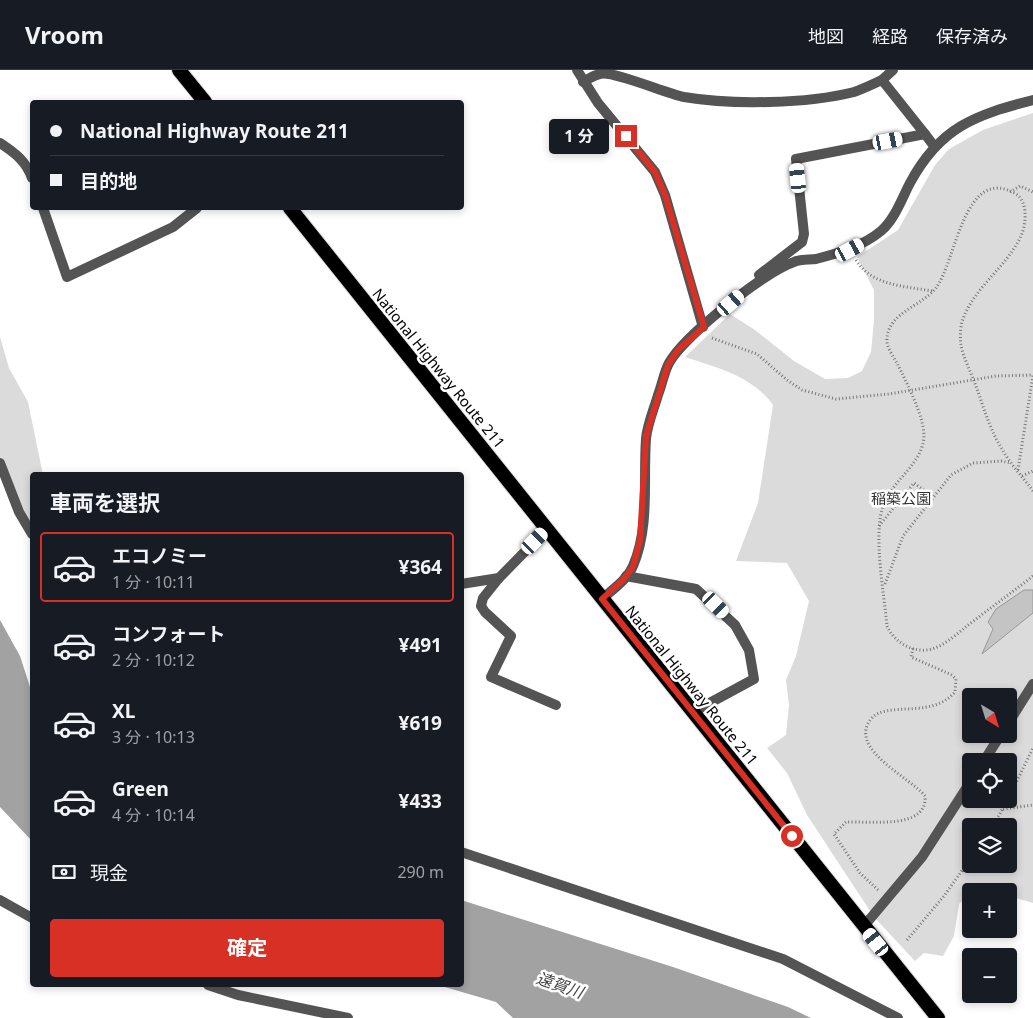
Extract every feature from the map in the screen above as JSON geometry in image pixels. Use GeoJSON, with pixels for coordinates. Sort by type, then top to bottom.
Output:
{"type":"FeatureCollection","features":[{"type":"Feature","properties":{"kind":"highway"},"geometry":{"type":"LineString","coordinates":[[178,70],[203,100]]}},
{"type":"Feature","properties":{"kind":"highway","name":"National Highway Route 211"},"geometry":{"type":"LineString","coordinates":[[292,210],[938,1018]]}},
{"type":"Feature","properties":{"kind":"street"},"geometry":{"type":"LineString","coordinates":[[577,70],[583,82],[655,172],[665,195],[700,330]]}},
{"type":"Feature","properties":{"kind":"street"},"geometry":{"type":"LineString","coordinates":[[583,82],[601,73],[617,75],[646,87],[684,96],[745,103],[821,97],[855,92],[882,80],[893,70]]}},
{"type":"Feature","properties":{"kind":"street"},"geometry":{"type":"LineString","coordinates":[[882,80],[934,146]]}},
{"type":"Feature","properties":{"kind":"street"},"geometry":{"type":"LineString","coordinates":[[602,599],[633,567],[640,540],[646,436],[668,365],[678,350],[744,292],[772,272],[794,261],[814,259],[850,250],[882,230],[894,215],[922,159],[934,146],[958,127],[999,109],[1033,100]]}},
{"type":"Feature","properties":{"kind":"street"},"geometry":{"type":"LineString","coordinates":[[744,292],[760,273],[802,242],[804,234],[796,159],[925,134]]}},
{"type":"Feature","properties":{"kind":"street"},"geometry":{"type":"LineString","coordinates":[[0,143],[15,153],[28,166],[30,172]]}},
{"type":"Feature","properties":{"kind":"street"},"geometry":{"type":"LineString","coordinates":[[44,210],[68,277],[173,227],[194,210]]}},
{"type":"Feature","properties":{"kind":"street"},"geometry":{"type":"LineString","coordinates":[[0,463],[19,512],[30,531]]}},
{"type":"Feature","properties":{"kind":"street"},"geometry":{"type":"LineString","coordinates":[[547,529],[498,578],[483,598],[481,606],[511,636],[491,677],[556,705]]}},
{"type":"Feature","properties":{"kind":"street"},"geometry":{"type":"LineString","coordinates":[[626,576],[696,589],[735,625],[749,650],[754,679],[693,712]]}},
{"type":"Feature","properties":{"kind":"street"},"geometry":{"type":"LineString","coordinates":[[464,584],[498,578]]}},
{"type":"Feature","properties":{"kind":"street"},"geometry":{"type":"LineString","coordinates":[[1018,708],[1033,684]]}},
{"type":"Feature","properties":{"kind":"street"},"geometry":{"type":"LineString","coordinates":[[864,926],[922,857],[962,795]]}},
{"type":"Feature","properties":{"kind":"street"},"geometry":{"type":"LineString","coordinates":[[464,853],[783,959],[898,1018]]}},
{"type":"Feature","properties":{"kind":"street"},"geometry":{"type":"LineString","coordinates":[[0,900],[30,917]]}},
{"type":"Feature","properties":{"kind":"street"},"geometry":{"type":"LineString","coordinates":[[214,987],[238,995],[348,1018]]}},
{"type":"Feature","properties":{"kind":"path"},"geometry":{"type":"LineString","coordinates":[[1010,192],[1020,186],[1033,192]]}},
{"type":"Feature","properties":{"kind":"path"},"geometry":{"type":"LineString","coordinates":[[1033,491],[996,438],[961,346],[962,320],[970,305],[1021,237],[1025,214],[1024,206],[1017,194],[996,188],[989,189],[976,198],[968,210],[942,278],[933,291],[899,316],[889,329],[887,340],[910,390],[922,423],[924,435],[922,447],[917,458],[890,491],[883,506],[879,527],[887,626],[891,634],[898,641],[913,648],[924,650],[941,644],[1033,576]]}},
{"type":"Feature","properties":{"kind":"path"},"geometry":{"type":"LineString","coordinates":[[850,250],[863,271],[873,278],[933,291]]}},
{"type":"Feature","properties":{"kind":"path"},"geometry":{"type":"LineString","coordinates":[[700,330],[757,354],[787,380],[802,390],[821,397],[845,399],[996,376],[1033,375],[1018,470]]}},
{"type":"Feature","properties":{"kind":"path"},"geometry":{"type":"LineString","coordinates":[[884,587],[903,536],[947,479],[961,468],[986,461],[1012,463]]}},
{"type":"Feature","properties":{"kind":"path"},"geometry":{"type":"LineString","coordinates":[[1022,476],[1033,471]]}},
{"type":"Feature","properties":{"kind":"path"},"geometry":{"type":"LineString","coordinates":[[879,527],[914,483],[932,497]]}},
{"type":"Feature","properties":{"kind":"path"},"geometry":{"type":"LineString","coordinates":[[887,900],[860,873],[834,834],[846,822],[912,819],[923,809],[925,796],[880,760],[869,745],[866,734],[870,720],[879,712],[933,707],[942,703],[955,692],[956,679],[952,675],[911,657],[913,648]]}},
{"type":"Feature","properties":{"kind":"path"},"geometry":{"type":"LineString","coordinates":[[1017,780],[1033,748]]}},
{"type":"Feature","properties":{"kind":"path"},"geometry":{"type":"LineString","coordinates":[[997,818],[1002,809],[1033,805]]}},
{"type":"Feature","properties":{"kind":"path"},"geometry":{"type":"LineString","coordinates":[[907,940],[944,896],[962,871]]}},
{"type":"Feature","properties":{"kind":"green space","name":"稲築公園"},"geometry":{"type":"Polygon","coordinates":[[[1033,113],[1033,903],[1017,898],[1017,883],[962,883],[962,901],[959,904],[954,936],[943,956],[924,953],[915,961],[874,917],[807,815],[787,773],[767,748],[786,735],[789,705],[786,680],[796,656],[809,601],[787,563],[736,561],[758,503],[773,405],[755,387],[734,374],[685,357],[730,314],[755,330],[794,361],[825,379],[848,378],[862,371],[871,352],[874,290],[857,257],[898,230],[935,165],[949,149],[983,130],[1033,113]]]}},
{"type":"Feature","properties":{"kind":"green space"},"geometry":{"type":"Polygon","coordinates":[[[0,337],[9,368],[28,402],[42,472],[30,472],[30,530],[0,464],[0,337]]]}},
{"type":"Feature","properties":{"kind":"water"},"geometry":{"type":"Polygon","coordinates":[[[0,620],[20,656],[30,687],[30,839],[0,807],[0,620]]]}},
{"type":"Feature","properties":{"kind":"water","name":"遠賀川"},"geometry":{"type":"Polygon","coordinates":[[[464,901],[673,967],[788,1007],[811,1018],[513,1018],[496,1002],[445,987],[464,987],[464,901]]]}},
{"type":"Feature","properties":{"kind":"building"},"geometry":{"type":"Polygon","coordinates":[[[1024,590],[1033,590],[1033,613],[982,654],[993,629],[988,622],[996,609],[1024,590]]]}},
{"type":"Feature","properties":{"kind":"route"},"geometry":{"type":"LineString","coordinates":[[626,136],[655,172],[665,195],[704,327],[678,350],[668,365],[646,436],[640,540],[633,567],[623,580],[602,599],[792,836]]}}]}
